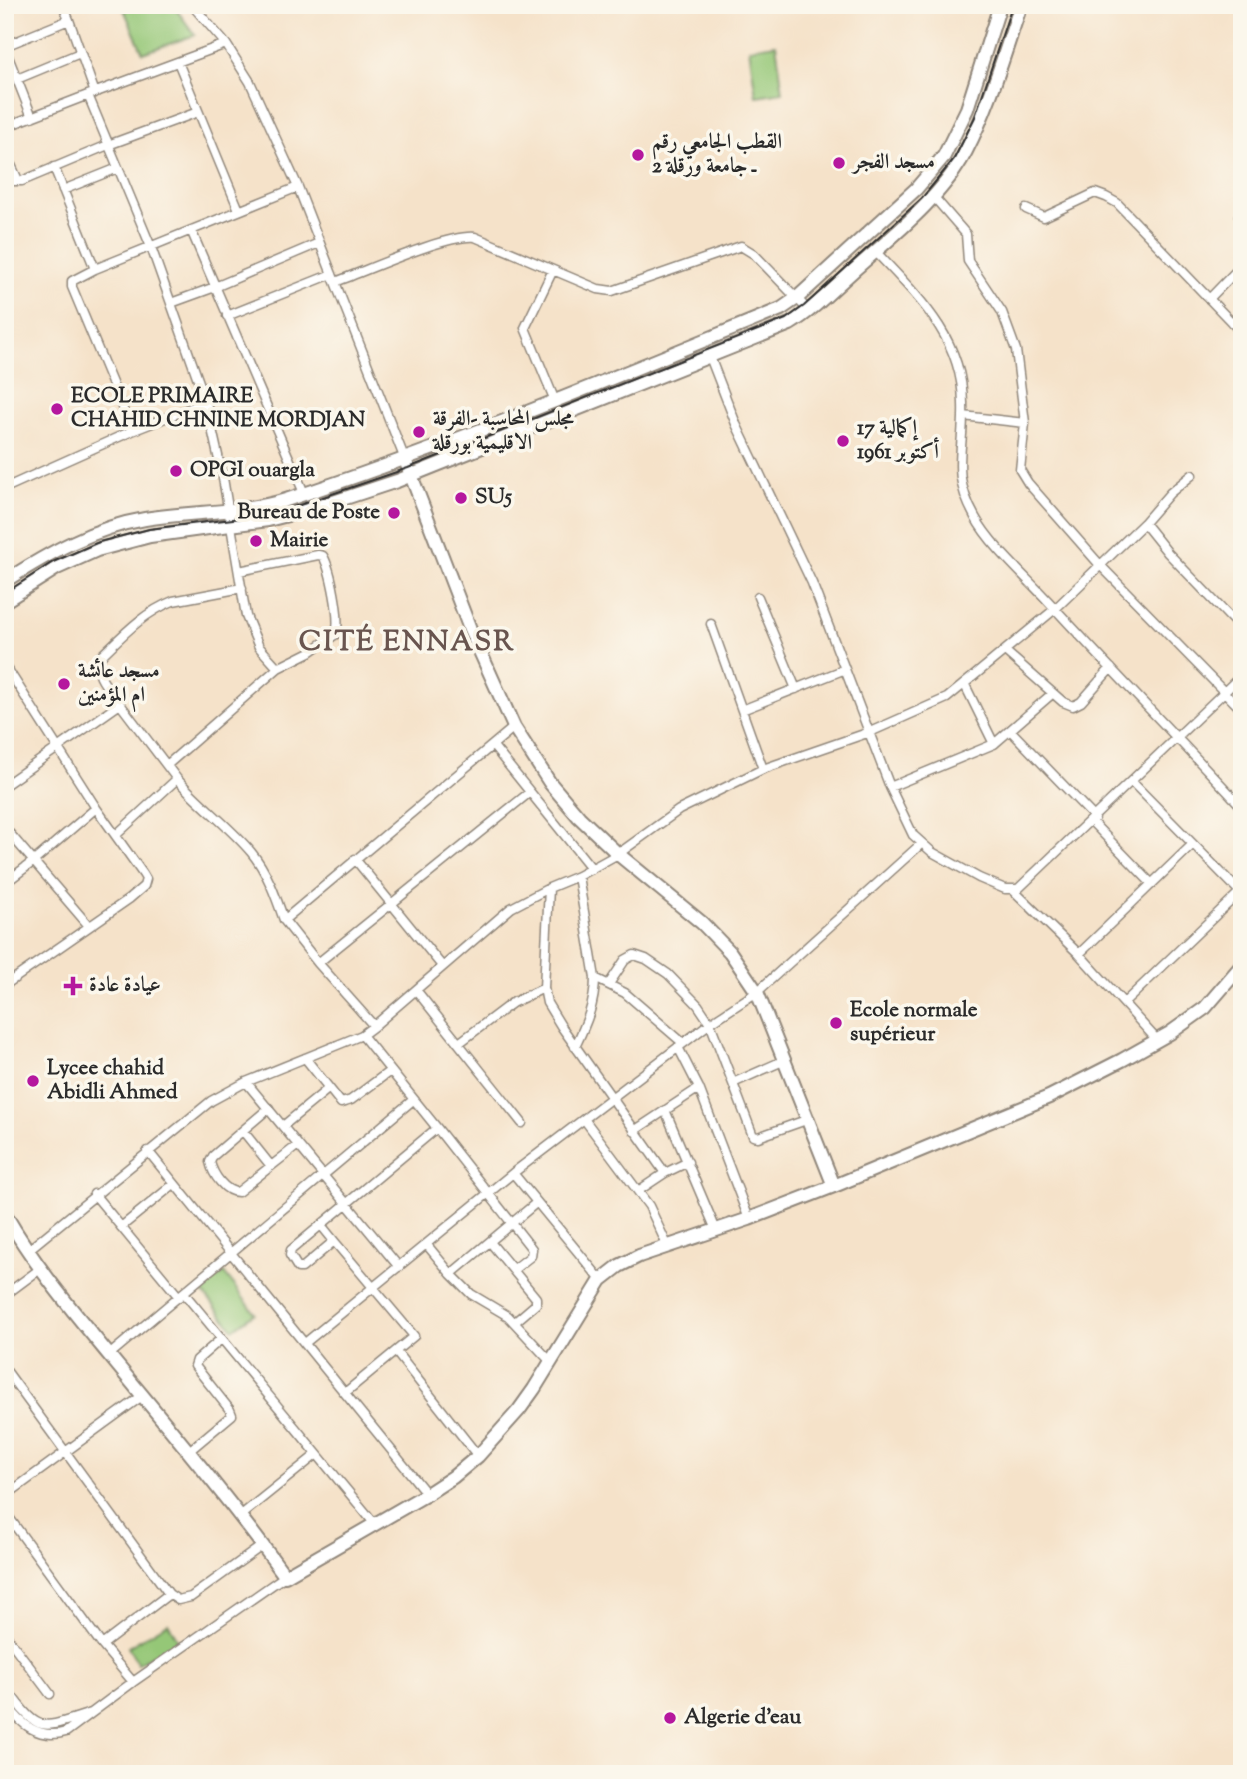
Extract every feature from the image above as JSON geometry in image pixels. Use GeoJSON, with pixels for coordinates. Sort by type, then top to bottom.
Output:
{"type":"FeatureCollection","features":[{"type":"Feature","properties":{"kind":"street"},"geometry":{"type":"LineString","coordinates":[[63,5],[108,145],[151,247],[206,402],[232,526],[246,617],[254,639],[278,668]]}},
{"type":"Feature","properties":{"kind":"street"},"geometry":{"type":"LineString","coordinates":[[192,5],[226,44],[250,82],[298,187],[470,629],[514,727],[532,758],[563,799],[618,854],[719,939],[757,992],[834,1186]]}},
{"type":"Feature","properties":{"kind":"street"},"geometry":{"type":"LineString","coordinates":[[5,581],[61,547],[100,530],[145,519],[274,503],[481,431],[781,309],[797,298],[916,189],[944,156],[967,108],[1000,5]]}},
{"type":"Feature","properties":{"kind":"street"},"geometry":{"type":"LineString","coordinates":[[5,601],[57,568],[106,547],[150,536],[268,520],[315,508],[411,476],[790,324],[809,311],[933,196],[965,153],[1021,5]]}},
{"type":"Feature","properties":{"kind":"street"},"geometry":{"type":"LineString","coordinates":[[32,117],[5,47],[69,20]]}},
{"type":"Feature","properties":{"kind":"street"},"geometry":{"type":"LineString","coordinates":[[5,127],[226,44]]}},
{"type":"Feature","properties":{"kind":"street"},"geometry":{"type":"LineString","coordinates":[[17,79],[80,53]]}},
{"type":"Feature","properties":{"kind":"street"},"geometry":{"type":"LineString","coordinates":[[178,62],[239,210]]}},
{"type":"Feature","properties":{"kind":"street"},"geometry":{"type":"LineString","coordinates":[[5,181],[19,181],[198,111]]}},
{"type":"Feature","properties":{"kind":"street"},"geometry":{"type":"LineString","coordinates":[[5,152],[19,181]]}},
{"type":"Feature","properties":{"kind":"street"},"geometry":{"type":"LineString","coordinates":[[54,167],[95,269]]}},
{"type":"Feature","properties":{"kind":"street"},"geometry":{"type":"LineString","coordinates":[[63,190],[118,168]]}},
{"type":"Feature","properties":{"kind":"street"},"geometry":{"type":"LineString","coordinates":[[132,431],[71,285],[74,279],[298,187]]}},
{"type":"Feature","properties":{"kind":"street"},"geometry":{"type":"LineString","coordinates":[[1026,209],[1044,217],[1095,193],[1117,203],[1242,333]]}},
{"type":"Feature","properties":{"kind":"street"},"geometry":{"type":"LineString","coordinates":[[933,196],[966,234],[968,261],[1002,312],[1016,350],[1024,423],[1020,470],[1028,483],[1100,565],[1242,710]]}},
{"type":"Feature","properties":{"kind":"street"},"geometry":{"type":"LineString","coordinates":[[191,230],[304,493]]}},
{"type":"Feature","properties":{"kind":"street"},"geometry":{"type":"LineString","coordinates":[[227,316],[333,278],[468,237],[481,239],[598,289],[612,291],[741,246],[754,254],[809,311]]}},
{"type":"Feature","properties":{"kind":"street"},"geometry":{"type":"LineString","coordinates":[[171,303],[319,243]]}},
{"type":"Feature","properties":{"kind":"street"},"geometry":{"type":"LineString","coordinates":[[876,251],[925,305],[953,350],[961,376],[963,416],[958,464],[964,490],[976,519],[1055,609],[1242,807]]}},
{"type":"Feature","properties":{"kind":"street"},"geometry":{"type":"LineString","coordinates":[[1209,299],[1242,265]]}},
{"type":"Feature","properties":{"kind":"street"},"geometry":{"type":"LineString","coordinates":[[553,270],[525,328],[555,401]]}},
{"type":"Feature","properties":{"kind":"street"},"geometry":{"type":"LineString","coordinates":[[1232,323],[1242,313]]}},
{"type":"Feature","properties":{"kind":"street"},"geometry":{"type":"LineString","coordinates":[[710,357],[736,424],[811,583],[890,787],[906,821],[921,844],[979,878],[1013,890],[1079,954],[1157,1040]]}},
{"type":"Feature","properties":{"kind":"street"},"geometry":{"type":"LineString","coordinates":[[5,488],[132,431],[206,402]]}},
{"type":"Feature","properties":{"kind":"street"},"geometry":{"type":"LineString","coordinates":[[963,416],[1024,423]]}},
{"type":"Feature","properties":{"kind":"street"},"geometry":{"type":"LineString","coordinates":[[27,1251],[199,1109],[246,1082],[362,1035],[511,908],[618,854],[679,810],[764,769],[870,732],[934,706],[965,685],[1055,609],[1144,523],[1170,493],[1192,475]]}},
{"type":"Feature","properties":{"kind":"street"},"geometry":{"type":"LineString","coordinates":[[1144,523],[1168,553],[1242,630]]}},
{"type":"Feature","properties":{"kind":"street"},"geometry":{"type":"LineString","coordinates":[[167,765],[278,668],[310,652],[336,634],[338,621],[326,560],[318,555],[239,571]]}},
{"type":"Feature","properties":{"kind":"street"},"geometry":{"type":"LineString","coordinates":[[242,588],[173,601],[145,615],[100,656],[96,665],[98,672],[177,779],[251,852],[266,876],[284,920],[318,964],[374,1026]]}},
{"type":"Feature","properties":{"kind":"street"},"geometry":{"type":"LineString","coordinates":[[758,597],[796,689]]}},
{"type":"Feature","properties":{"kind":"street"},"geometry":{"type":"LineString","coordinates":[[711,624],[764,769]]}},
{"type":"Feature","properties":{"kind":"street"},"geometry":{"type":"LineString","coordinates":[[1005,651],[1063,702],[1073,706],[1081,702],[1111,668]]}},
{"type":"Feature","properties":{"kind":"street"},"geometry":{"type":"LineString","coordinates":[[5,665],[59,746],[70,770],[146,881],[129,899],[5,985]]}},
{"type":"Feature","properties":{"kind":"street"},"geometry":{"type":"LineString","coordinates":[[742,710],[843,670]]}},
{"type":"Feature","properties":{"kind":"street"},"geometry":{"type":"LineString","coordinates":[[1013,890],[1024,885],[1242,675]]}},
{"type":"Feature","properties":{"kind":"street"},"geometry":{"type":"LineString","coordinates":[[965,685],[994,744]]}},
{"type":"Feature","properties":{"kind":"street"},"geometry":{"type":"LineString","coordinates":[[890,787],[994,744],[1053,693]]}},
{"type":"Feature","properties":{"kind":"street"},"geometry":{"type":"LineString","coordinates":[[5,785],[120,704]]}},
{"type":"Feature","properties":{"kind":"street"},"geometry":{"type":"LineString","coordinates":[[284,920],[514,727]]}},
{"type":"Feature","properties":{"kind":"street"},"geometry":{"type":"LineString","coordinates":[[1011,731],[1152,884]]}},
{"type":"Feature","properties":{"kind":"street"},"geometry":{"type":"LineString","coordinates":[[493,746],[592,869]]}},
{"type":"Feature","properties":{"kind":"street"},"geometry":{"type":"LineString","coordinates":[[116,835],[177,779]]}},
{"type":"Feature","properties":{"kind":"street"},"geometry":{"type":"LineString","coordinates":[[1124,1003],[1241,893],[1132,782]]}},
{"type":"Feature","properties":{"kind":"street"},"geometry":{"type":"LineString","coordinates":[[318,964],[530,792]]}},
{"type":"Feature","properties":{"kind":"street"},"geometry":{"type":"LineString","coordinates":[[5,883],[96,808]]}},
{"type":"Feature","properties":{"kind":"street"},"geometry":{"type":"LineString","coordinates":[[5,828],[89,926]]}},
{"type":"Feature","properties":{"kind":"street"},"geometry":{"type":"LineString","coordinates":[[305,1343],[513,1173],[710,1023],[757,992],[921,844]]}},
{"type":"Feature","properties":{"kind":"street"},"geometry":{"type":"LineString","coordinates":[[1079,954],[1193,844]]}},
{"type":"Feature","properties":{"kind":"street"},"geometry":{"type":"LineString","coordinates":[[355,859],[442,966]]}},
{"type":"Feature","properties":{"kind":"street"},"geometry":{"type":"LineString","coordinates":[[575,1047],[592,1011],[595,978],[578,876]]}},
{"type":"Feature","properties":{"kind":"street"},"geometry":{"type":"LineString","coordinates":[[549,888],[545,999],[575,1047],[665,1173]]}},
{"type":"Feature","properties":{"kind":"street"},"geometry":{"type":"LineString","coordinates":[[609,984],[628,958],[639,956],[667,974],[685,990],[710,1023],[753,1136],[758,1137],[809,1119]]}},
{"type":"Feature","properties":{"kind":"street"},"geometry":{"type":"LineString","coordinates":[[5,1703],[24,1724],[44,1735],[66,1732],[285,1576],[453,1477],[478,1456],[519,1410],[601,1280],[619,1265],[834,1186],[1049,1097],[1157,1040],[1205,1009],[1242,964]]}},
{"type":"Feature","properties":{"kind":"street"},"geometry":{"type":"LineString","coordinates":[[595,978],[625,993],[681,1045],[749,1219]]}},
{"type":"Feature","properties":{"kind":"street"},"geometry":{"type":"LineString","coordinates":[[459,1043],[512,1003],[544,988]]}},
{"type":"Feature","properties":{"kind":"street"},"geometry":{"type":"LineString","coordinates":[[416,990],[522,1124]]}},
{"type":"Feature","properties":{"kind":"street"},"geometry":{"type":"LineString","coordinates":[[362,1035],[513,1223],[532,1253],[513,1270]]}},
{"type":"Feature","properties":{"kind":"street"},"geometry":{"type":"LineString","coordinates":[[305,1058],[338,1101],[347,1102],[390,1071]]}},
{"type":"Feature","properties":{"kind":"street"},"geometry":{"type":"LineString","coordinates":[[733,1083],[785,1060]]}},
{"type":"Feature","properties":{"kind":"street"},"geometry":{"type":"LineString","coordinates":[[246,1082],[399,1267]]}},
{"type":"Feature","properties":{"kind":"street"},"geometry":{"type":"LineString","coordinates":[[634,1131],[699,1088]]}},
{"type":"Feature","properties":{"kind":"street"},"geometry":{"type":"LineString","coordinates":[[283,1126],[328,1089]]}},
{"type":"Feature","properties":{"kind":"street"},"geometry":{"type":"LineString","coordinates":[[109,1354],[413,1100]]}},
{"type":"Feature","properties":{"kind":"street"},"geometry":{"type":"LineString","coordinates":[[269,1108],[211,1158],[213,1172],[227,1189],[236,1192],[298,1144]]}},
{"type":"Feature","properties":{"kind":"street"},"geometry":{"type":"LineString","coordinates":[[665,1110],[716,1230]]}},
{"type":"Feature","properties":{"kind":"street"},"geometry":{"type":"LineString","coordinates":[[584,1119],[638,1191],[658,1222],[668,1247]]}},
{"type":"Feature","properties":{"kind":"street"},"geometry":{"type":"LineString","coordinates":[[334,1241],[302,1268],[297,1267],[289,1252],[437,1128]]}},
{"type":"Feature","properties":{"kind":"street"},"geometry":{"type":"LineString","coordinates":[[243,1131],[271,1166]]}},
{"type":"Feature","properties":{"kind":"street"},"geometry":{"type":"LineString","coordinates":[[148,1151],[427,1494]]}},
{"type":"Feature","properties":{"kind":"street"},"geometry":{"type":"LineString","coordinates":[[638,1191],[688,1162]]}},
{"type":"Feature","properties":{"kind":"street"},"geometry":{"type":"LineString","coordinates":[[513,1173],[601,1280]]}},
{"type":"Feature","properties":{"kind":"street"},"geometry":{"type":"LineString","coordinates":[[121,1227],[174,1184]]}},
{"type":"Feature","properties":{"kind":"street"},"geometry":{"type":"LineString","coordinates":[[94,1194],[222,1339],[374,1523]]}},
{"type":"Feature","properties":{"kind":"street"},"geometry":{"type":"LineString","coordinates":[[451,1275],[536,1203]]}},
{"type":"Feature","properties":{"kind":"street"},"geometry":{"type":"LineString","coordinates":[[6,1219],[40,1269],[189,1451],[285,1576]]}},
{"type":"Feature","properties":{"kind":"street"},"geometry":{"type":"LineString","coordinates":[[321,1225],[413,1332],[412,1339],[346,1392]]}},
{"type":"Feature","properties":{"kind":"street"},"geometry":{"type":"LineString","coordinates":[[490,1242],[537,1301],[533,1308],[515,1322]]}},
{"type":"Feature","properties":{"kind":"street"},"geometry":{"type":"LineString","coordinates":[[426,1245],[471,1294],[500,1309],[551,1362]]}},
{"type":"Feature","properties":{"kind":"street"},"geometry":{"type":"LineString","coordinates":[[5,1295],[40,1269]]}},
{"type":"Feature","properties":{"kind":"street"},"geometry":{"type":"LineString","coordinates":[[189,1451],[232,1415],[195,1366],[196,1361],[222,1339]]}},
{"type":"Feature","properties":{"kind":"street"},"geometry":{"type":"LineString","coordinates":[[396,1352],[478,1456]]}},
{"type":"Feature","properties":{"kind":"street"},"geometry":{"type":"LineString","coordinates":[[5,1368],[169,1594],[178,1600],[191,1597],[263,1545]]}},
{"type":"Feature","properties":{"kind":"street"},"geometry":{"type":"LineString","coordinates":[[5,1496],[142,1396]]}},
{"type":"Feature","properties":{"kind":"street"},"geometry":{"type":"LineString","coordinates":[[240,1516],[317,1454]]}},
{"type":"Feature","properties":{"kind":"street"},"geometry":{"type":"LineString","coordinates":[[5,1512],[133,1682]]}},
{"type":"Feature","properties":{"kind":"street"},"geometry":{"type":"LineString","coordinates":[[102,1644],[169,1594]]}},
{"type":"Feature","properties":{"kind":"street"},"geometry":{"type":"LineString","coordinates":[[5,1634],[9,1646],[50,1694]]}},
{"type":"Feature","properties":{"kind":"street"},"geometry":{"type":"LineString","coordinates":[[5,1688],[24,1712],[40,1724],[55,1726],[94,1712]]}},
{"type":"Feature","properties":{"kind":"green space"},"geometry":{"type":"Polygon","coordinates":[[[122,5],[173,5],[195,35],[143,53],[122,5]]]}},
{"type":"Feature","properties":{"kind":"green space"},"geometry":{"type":"Polygon","coordinates":[[[776,44],[783,92],[756,96],[749,48],[776,44]]]}},
{"type":"Feature","properties":{"kind":"green space"},"geometry":{"type":"Polygon","coordinates":[[[224,1273],[255,1313],[233,1329],[201,1290],[224,1273]]]}},
{"type":"Feature","properties":{"kind":"green space"},"geometry":{"type":"Polygon","coordinates":[[[168,1623],[178,1640],[138,1664],[128,1647],[168,1623]]]}},
{"type":"Feature","properties":{"kind":"tram line"},"geometry":{"type":"LineString","coordinates":[[5,593],[53,562],[99,542],[149,529],[258,516],[291,508],[408,468],[786,319],[804,306],[922,198],[954,159],[975,117],[1012,5]]}},
{"type":"Feature","properties":{"kind":"place","name":"القطب الجامعي رقم 2 ـ جامعة ورقلة"},"geometry":{"type":"Point","coordinates":[638,155]}},
{"type":"Feature","properties":{"kind":"place","name":"مسجد الفجر"},"geometry":{"type":"Point","coordinates":[839,163]}},
{"type":"Feature","properties":{"kind":"place","name":"ECOLE PRIMAIRE CHAHID CHNINE MORDJAN"},"geometry":{"type":"Point","coordinates":[57,409]}},
{"type":"Feature","properties":{"kind":"place","name":"مجلس المحاسبة -الفرقة الاقليمية بورقلة"},"geometry":{"type":"Point","coordinates":[419,432]}},
{"type":"Feature","properties":{"kind":"place","name":"إكمالية 17 أكتوبر 1961"},"geometry":{"type":"Point","coordinates":[843,441]}},
{"type":"Feature","properties":{"kind":"place","name":"OPGI ouargla"},"geometry":{"type":"Point","coordinates":[176,471]}},
{"type":"Feature","properties":{"kind":"place","name":"SU5"},"geometry":{"type":"Point","coordinates":[461,498]}},
{"type":"Feature","properties":{"kind":"place","name":"Bureau de Poste"},"geometry":{"type":"Point","coordinates":[394,513]}},
{"type":"Feature","properties":{"kind":"place","name":"Mairie"},"geometry":{"type":"Point","coordinates":[256,541]}},
{"type":"Feature","properties":{"kind":"place","name":"مسجد عائشة ام المؤمنين"},"geometry":{"type":"Point","coordinates":[64,684]}},
{"type":"Feature","properties":{"kind":"place","name":"عيادة عادة"},"geometry":{"type":"Point","coordinates":[73,986]}},
{"type":"Feature","properties":{"kind":"place","name":"Ecole normale supérieur"},"geometry":{"type":"Point","coordinates":[836,1023]}},
{"type":"Feature","properties":{"kind":"place","name":"Lycee chahid Abidli Ahmed"},"geometry":{"type":"Point","coordinates":[33,1081]}},
{"type":"Feature","properties":{"kind":"place","name":"Algerie d'eau"},"geometry":{"type":"Point","coordinates":[670,1718]}},
{"type":"Feature","properties":{"kind":"district","name":"CITÉ ENNASR"},"geometry":{"type":"Point","coordinates":[407,643]}}]}
